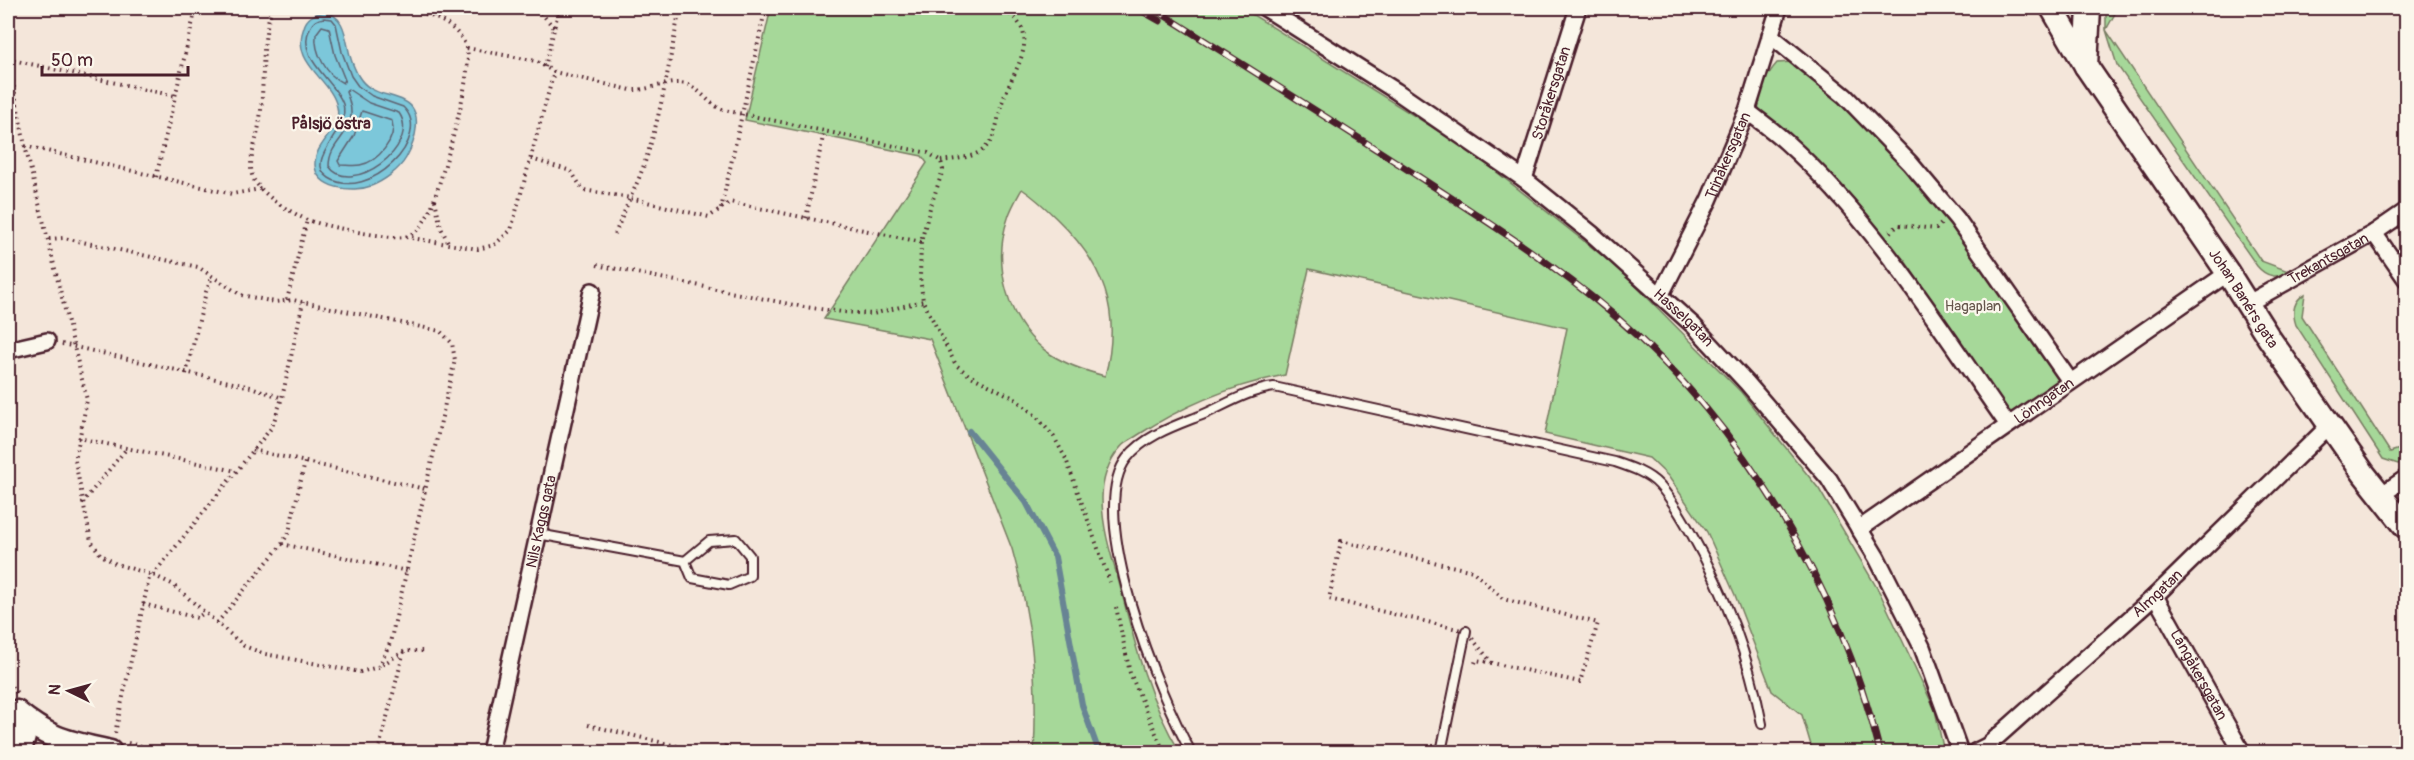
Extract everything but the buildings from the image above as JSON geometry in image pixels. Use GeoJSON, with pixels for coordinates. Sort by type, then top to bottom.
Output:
{"type":"FeatureCollection","features":[{"type":"Feature","properties":{"kind":"street","name":"Hasselgatan"},"geometry":{"type":"LineString","coordinates":[[1265,8],[1386,85],[1524,179],[1591,233],[1694,326],[1755,392],[1829,479],[1877,558],[1922,647],[1960,753]]}},
{"type":"Feature","properties":{"kind":"street","name":"Storåkersgatan"},"geometry":{"type":"LineString","coordinates":[[1524,179],[1578,8]]}},
{"type":"Feature","properties":{"kind":"street","name":"Trinåkersgatan"},"geometry":{"type":"LineString","coordinates":[[1660,296],[1709,200],[1746,111],[1779,8]]}},
{"type":"Feature","properties":{"kind":"street","name":"Johan Banérs gata"},"geometry":{"type":"LineString","coordinates":[[2052,8],[2086,66],[2330,425],[2406,527]]}},
{"type":"Feature","properties":{"kind":"street"},"geometry":{"type":"LineString","coordinates":[[2086,66],[2089,8]]}},
{"type":"Feature","properties":{"kind":"street"},"geometry":{"type":"LineString","coordinates":[[1770,34],[1845,96],[1910,163],[1951,212],[2070,381]]}},
{"type":"Feature","properties":{"kind":"street"},"geometry":{"type":"LineString","coordinates":[[1746,111],[1786,141],[1849,207],[1895,263],[2008,425]]}},
{"type":"Feature","properties":{"kind":"street","name":"Trekantsgatan"},"geometry":{"type":"LineString","coordinates":[[2247,303],[2374,233],[2406,211]]}},
{"type":"Feature","properties":{"kind":"street"},"geometry":{"type":"LineString","coordinates":[[2374,233],[2406,279]]}},
{"type":"Feature","properties":{"kind":"street","name":"Lönngatan"},"geometry":{"type":"LineString","coordinates":[[1859,529],[2228,273]]}},
{"type":"Feature","properties":{"kind":"street","name":"Nils Kaggs gata"},"geometry":{"type":"LineString","coordinates":[[490,753],[592,291]]}},
{"type":"Feature","properties":{"kind":"street"},"geometry":{"type":"LineString","coordinates":[[8,350],[47,341]]}},
{"type":"Feature","properties":{"kind":"street","name":"Almgatan"},"geometry":{"type":"LineString","coordinates":[[1975,753],[1987,746],[2155,596],[2330,425]]}},
{"type":"Feature","properties":{"kind":"street"},"geometry":{"type":"LineString","coordinates":[[2381,495],[2406,478]]}},
{"type":"Feature","properties":{"kind":"street","name":"Långåkersgatan"},"geometry":{"type":"LineString","coordinates":[[2155,596],[2242,753]]}},
{"type":"Feature","properties":{"kind":"street"},"geometry":{"type":"LineString","coordinates":[[12,709],[40,732],[69,743]]}},
{"type":"Feature","properties":{"kind":"street"},"geometry":{"type":"LineString","coordinates":[[12,709],[22,721],[25,731],[23,742],[17,753]]}},
{"type":"Feature","properties":{"kind":"street"},"geometry":{"type":"LineString","coordinates":[[17,753],[41,746],[69,743],[111,746]]}},
{"type":"Feature","properties":{"kind":"lane"},"geometry":{"type":"LineString","coordinates":[[1191,753],[1163,698],[1150,663],[1125,578],[1113,509],[1119,475],[1127,457],[1143,443],[1167,430],[1255,392],[1274,387],[1615,462],[1644,474],[1659,484],[1706,560],[1742,641],[1755,685],[1762,724]]}},
{"type":"Feature","properties":{"kind":"lane"},"geometry":{"type":"LineString","coordinates":[[538,534],[685,561]]}},
{"type":"Feature","properties":{"kind":"lane"},"geometry":{"type":"LineString","coordinates":[[736,539],[750,556],[750,576],[729,585],[692,578],[685,561],[709,541],[736,539]]}},
{"type":"Feature","properties":{"kind":"lane"},"geometry":{"type":"LineString","coordinates":[[1441,753],[1466,631]]}},
{"type":"Feature","properties":{"kind":"path"},"geometry":{"type":"LineString","coordinates":[[156,177],[196,8]]}},
{"type":"Feature","properties":{"kind":"path"},"geometry":{"type":"LineString","coordinates":[[272,8],[265,40],[262,116],[251,167],[253,178],[274,201],[307,220],[388,238],[405,237],[478,249],[486,249],[501,241],[511,230],[555,72]]}},
{"type":"Feature","properties":{"kind":"path"},"geometry":{"type":"LineString","coordinates":[[400,8],[433,16],[458,34],[467,48],[464,87],[435,199],[421,226],[405,237]]}},
{"type":"Feature","properties":{"kind":"path"},"geometry":{"type":"LineString","coordinates":[[433,16],[438,8]]}},
{"type":"Feature","properties":{"kind":"path"},"geometry":{"type":"LineString","coordinates":[[537,8],[555,29]]}},
{"type":"Feature","properties":{"kind":"path"},"geometry":{"type":"LineString","coordinates":[[545,68],[559,8]]}},
{"type":"Feature","properties":{"kind":"path"},"geometry":{"type":"LineString","coordinates":[[615,234],[642,174],[680,8]]}},
{"type":"Feature","properties":{"kind":"path"},"geometry":{"type":"LineString","coordinates":[[721,210],[765,11],[752,8]]}},
{"type":"Feature","properties":{"kind":"path"},"geometry":{"type":"LineString","coordinates":[[467,48],[536,62],[555,72],[631,90],[685,84],[699,92],[717,108],[928,153],[941,161],[976,154],[986,147],[998,123],[1006,90],[1022,60],[1024,37],[1011,15],[999,8]]}},
{"type":"Feature","properties":{"kind":"path"},"geometry":{"type":"LineString","coordinates":[[175,96],[8,58],[25,146],[87,400],[75,461],[91,541],[100,554],[116,564],[151,574],[172,584],[244,646],[265,654],[360,672],[378,667],[405,651],[426,651]]}},
{"type":"Feature","properties":{"kind":"path"},"geometry":{"type":"LineString","coordinates":[[8,103],[17,104]]}},
{"type":"Feature","properties":{"kind":"path"},"geometry":{"type":"LineString","coordinates":[[806,218],[824,132]]}},
{"type":"Feature","properties":{"kind":"path"},"geometry":{"type":"LineString","coordinates":[[25,146],[232,194],[262,189]]}},
{"type":"Feature","properties":{"kind":"path"},"geometry":{"type":"LineString","coordinates":[[531,159],[571,171],[583,190],[630,198],[709,217],[730,202],[921,242]]}},
{"type":"Feature","properties":{"kind":"path"},"geometry":{"type":"LineString","coordinates":[[941,161],[943,176],[930,208],[921,242],[920,277],[923,301],[956,365],[969,375],[1014,398],[1036,416],[1054,438],[1070,470],[1113,590]]}},
{"type":"Feature","properties":{"kind":"path"},"geometry":{"type":"LineString","coordinates":[[435,199],[441,228],[449,244]]}},
{"type":"Feature","properties":{"kind":"path"},"geometry":{"type":"LineString","coordinates":[[1878,242],[1899,225],[1936,229],[1951,212]]}},
{"type":"Feature","properties":{"kind":"path"},"geometry":{"type":"LineString","coordinates":[[287,300],[307,220]]}},
{"type":"Feature","properties":{"kind":"path"},"geometry":{"type":"LineString","coordinates":[[49,239],[64,238],[198,267],[240,295],[275,302],[287,300],[303,302],[440,331],[452,343],[455,360],[426,489],[390,643],[378,667]]}},
{"type":"Feature","properties":{"kind":"path"},"geometry":{"type":"LineString","coordinates":[[597,265],[804,307],[843,312],[873,314],[923,301]]}},
{"type":"Feature","properties":{"kind":"path"},"geometry":{"type":"LineString","coordinates":[[186,374],[206,292],[212,277]]}},
{"type":"Feature","properties":{"kind":"path"},"geometry":{"type":"LineString","coordinates":[[111,746],[151,574],[272,427],[282,398],[303,302]]}},
{"type":"Feature","properties":{"kind":"path"},"geometry":{"type":"LineString","coordinates":[[47,341],[251,387],[282,398]]}},
{"type":"Feature","properties":{"kind":"path"},"geometry":{"type":"LineString","coordinates":[[78,438],[236,471]]}},
{"type":"Feature","properties":{"kind":"path"},"geometry":{"type":"LineString","coordinates":[[82,503],[127,448]]}},
{"type":"Feature","properties":{"kind":"path"},"geometry":{"type":"LineString","coordinates":[[253,450],[426,489]]}},
{"type":"Feature","properties":{"kind":"path"},"geometry":{"type":"LineString","coordinates":[[217,623],[282,544],[289,532],[305,462]]}},
{"type":"Feature","properties":{"kind":"path"},"geometry":{"type":"LineString","coordinates":[[1473,672],[1476,660],[1580,682],[1598,623],[1503,599],[1473,571],[1341,540],[1329,599],[1466,631],[1492,663]]}},
{"type":"Feature","properties":{"kind":"path"},"geometry":{"type":"LineString","coordinates":[[282,544],[406,571]]}},
{"type":"Feature","properties":{"kind":"path"},"geometry":{"type":"LineString","coordinates":[[1115,601],[1130,673],[1164,753]]}},
{"type":"Feature","properties":{"kind":"path"},"geometry":{"type":"LineString","coordinates":[[143,604],[197,618],[205,612]]}},
{"type":"Feature","properties":{"kind":"path"},"geometry":{"type":"LineString","coordinates":[[378,753],[405,651]]}},
{"type":"Feature","properties":{"kind":"path"},"geometry":{"type":"LineString","coordinates":[[588,725],[702,753]]}},
{"type":"Feature","properties":{"kind":"path"},"geometry":{"type":"LineString","coordinates":[[724,753],[726,744]]}},
{"type":"Feature","properties":{"kind":"green space"},"geometry":{"type":"Polygon","coordinates":[[[771,8],[1242,8],[1469,150],[1618,268],[1741,392],[1819,489],[1880,593],[1935,710],[1944,752],[1813,752],[1802,715],[1772,691],[1735,595],[1707,532],[1668,476],[1649,458],[1545,434],[1567,328],[1309,269],[1285,375],[1208,398],[1172,415],[1128,441],[1112,459],[1103,485],[1102,509],[1105,530],[1130,626],[1159,712],[1180,752],[1034,752],[1035,699],[1032,650],[1019,575],[1012,549],[930,339],[824,319],[927,163],[922,156],[745,120],[771,8]],[[1022,189],[1014,203],[1003,236],[1003,274],[1014,310],[1023,327],[1035,342],[1050,354],[1076,367],[1105,376],[1110,353],[1111,331],[1110,310],[1105,290],[1087,254],[1073,236],[1049,211],[1022,189]]]}},
{"type":"Feature","properties":{"kind":"green space"},"geometry":{"type":"Polygon","coordinates":[[[2106,8],[2118,8],[2106,30],[2106,8]]]}},
{"type":"Feature","properties":{"kind":"green space"},"geometry":{"type":"Polygon","coordinates":[[[2106,30],[2261,261],[2291,272],[2272,276],[2257,266],[2117,65],[2106,30]]]}},
{"type":"Feature","properties":{"kind":"green space","name":"Hagaplan"},"geometry":{"type":"Polygon","coordinates":[[[1793,62],[1837,99],[1899,161],[1950,218],[2055,370],[2060,385],[2020,413],[2008,411],[1905,261],[1858,207],[1758,114],[1763,87],[1772,68],[1777,63],[1793,62]]]}},
{"type":"Feature","properties":{"kind":"green space"},"geometry":{"type":"Polygon","coordinates":[[[2305,294],[2302,316],[2390,452],[2406,447],[2406,461],[2398,464],[2383,459],[2296,325],[2294,308],[2305,294]]]}},
{"type":"Feature","properties":{"kind":"water"},"geometry":{"type":"Polygon","coordinates":[[[324,12],[332,14],[342,24],[352,62],[364,83],[382,94],[404,101],[414,112],[416,119],[415,136],[403,162],[386,178],[363,188],[346,189],[328,184],[317,173],[315,165],[319,149],[336,123],[338,115],[333,97],[302,51],[301,40],[309,18],[324,12]]]}},
{"type":"Feature","properties":{"kind":"waterway"},"geometry":{"type":"LineString","coordinates":[[969,431],[1026,502],[1055,557],[1082,705],[1099,752]]}},
{"type":"Feature","properties":{"kind":"railway"},"geometry":{"type":"LineString","coordinates":[[1137,8],[1160,21]]}},
{"type":"Feature","properties":{"kind":"railway"},"geometry":{"type":"LineString","coordinates":[[1153,8],[1381,152],[1516,241],[1591,296],[1662,360],[1705,408],[1745,459],[1781,514],[1840,630],[1862,690],[1880,752]]}},
{"type":"Feature","properties":{"kind":"district","name":"Pålsjö östra"},"geometry":{"type":"Point","coordinates":[331,123]}}]}
